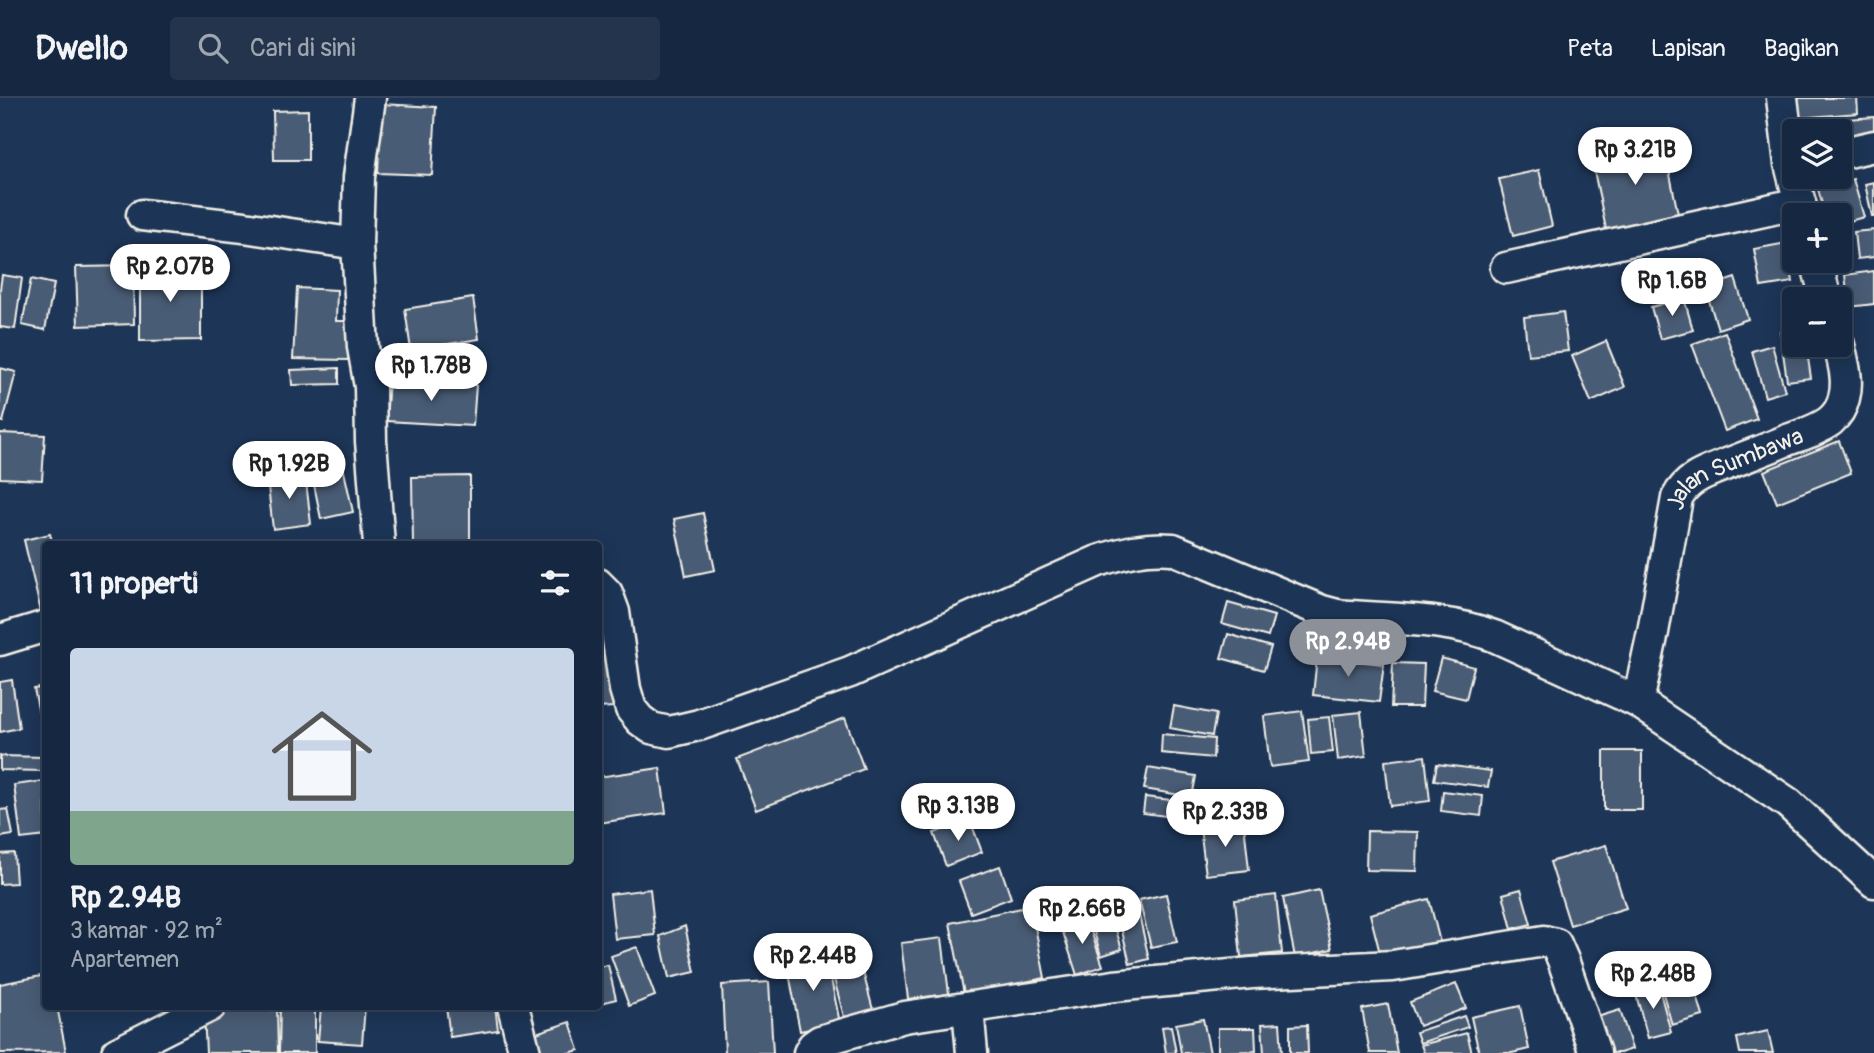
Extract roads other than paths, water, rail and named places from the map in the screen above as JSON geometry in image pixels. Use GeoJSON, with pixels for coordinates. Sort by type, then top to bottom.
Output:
{"type":"FeatureCollection","features":[{"type":"Feature","properties":{"kind":"street"},"geometry":{"type":"LineString","coordinates":[[370,98],[359,177],[357,244],[363,347],[370,387],[379,541]]}},
{"type":"Feature","properties":{"kind":"street"},"geometry":{"type":"LineString","coordinates":[[1782,98],[1785,119]]}},
{"type":"Feature","properties":{"kind":"street"},"geometry":{"type":"LineString","coordinates":[[1852,151],[1874,146]]}},
{"type":"Feature","properties":{"kind":"street"},"geometry":{"type":"LineString","coordinates":[[1506,268],[1782,213]]}},
{"type":"Feature","properties":{"kind":"street"},"geometry":{"type":"LineString","coordinates":[[142,215],[357,244]]}},
{"type":"Feature","properties":{"kind":"street","name":"Jalan Sumbawa"},"geometry":{"type":"LineString","coordinates":[[1638,702],[1677,498],[1681,489],[1703,473],[1800,436],[1832,419],[1844,399],[1846,384],[1842,357]]}},
{"type":"Feature","properties":{"kind":"street"},"geometry":{"type":"LineString","coordinates":[[602,588],[607,593],[614,612],[625,690],[631,709],[651,728],[669,732],[699,725],[850,672],[1098,561],[1129,551],[1172,549],[1337,615],[1434,621],[1474,629],[1638,702],[1788,803],[1874,881]]}},
{"type":"Feature","properties":{"kind":"street"},"geometry":{"type":"LineString","coordinates":[[0,640],[42,627]]}},
{"type":"Feature","properties":{"kind":"street"},"geometry":{"type":"LineString","coordinates":[[809,1053],[820,1041],[904,1017],[1114,986],[1326,968],[1393,966],[1544,941],[1556,944],[1595,1053]]}},
{"type":"Feature","properties":{"kind":"street"},"geometry":{"type":"LineString","coordinates":[[968,1008],[972,1053]]}},
{"type":"Feature","properties":{"kind":"street"},"geometry":{"type":"LineString","coordinates":[[117,1053],[201,1010]]}},
{"type":"Feature","properties":{"kind":"street"},"geometry":{"type":"LineString","coordinates":[[514,1010],[524,1053]]}}]}
